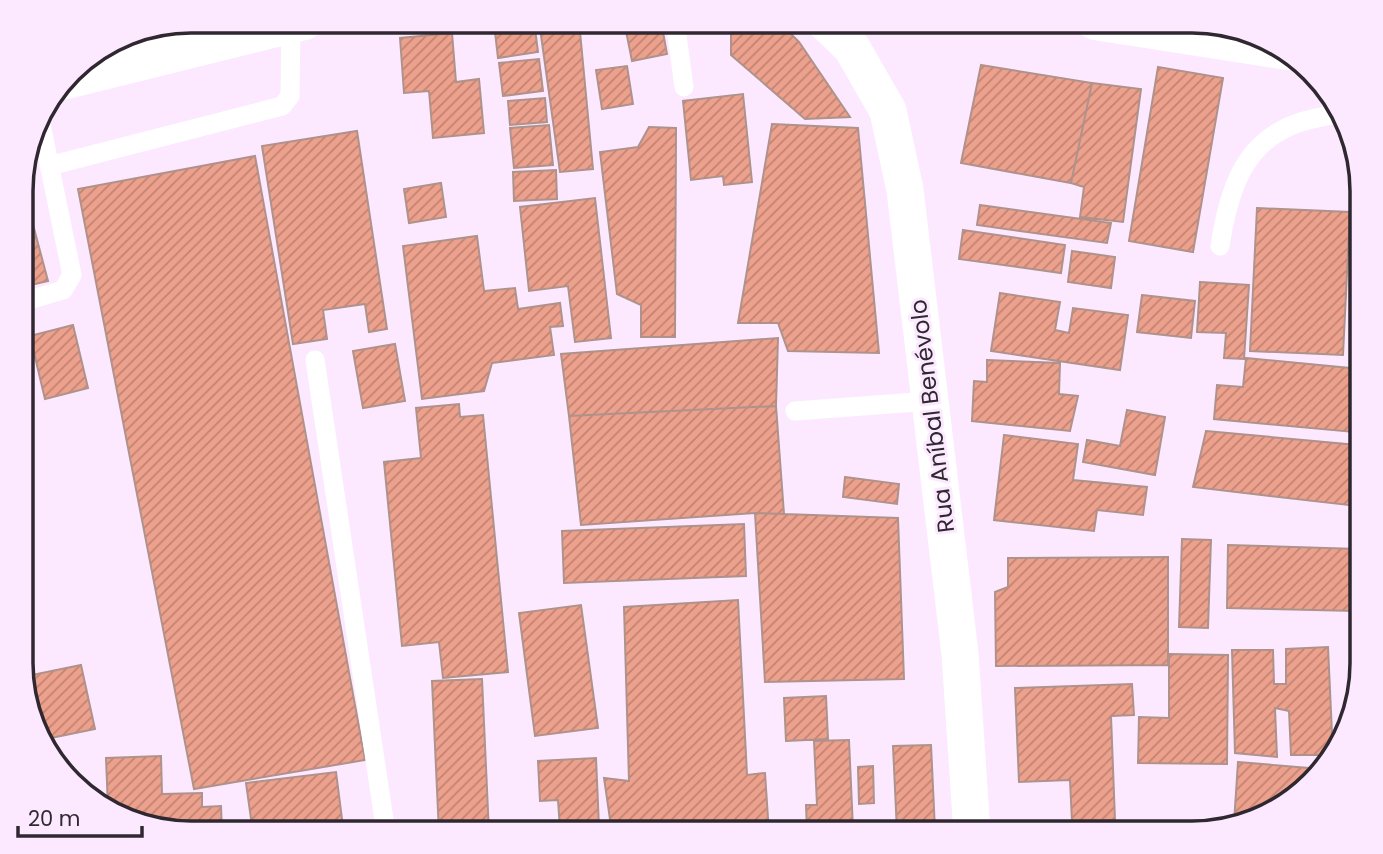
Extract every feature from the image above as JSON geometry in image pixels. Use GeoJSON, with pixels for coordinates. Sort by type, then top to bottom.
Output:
{"type":"FeatureCollection","features":[{"type":"Feature","properties":{"kind":"main road"},"geometry":{"type":"LineString","coordinates":[[83,76],[257,33]]}},
{"type":"Feature","properties":{"kind":"street","name":"Rua Aníbal Benévolo"},"geometry":{"type":"LineString","coordinates":[[836,33],[852,48],[888,111],[905,190],[960,654],[971,820]]}},
{"type":"Feature","properties":{"kind":"lane"},"geometry":{"type":"LineString","coordinates":[[49,166],[282,106],[290,96],[297,33]]}},
{"type":"Feature","properties":{"kind":"lane"},"geometry":{"type":"LineString","coordinates":[[677,33],[684,87]]}},
{"type":"Feature","properties":{"kind":"lane"},"geometry":{"type":"LineString","coordinates":[[1220,246],[1226,205],[1235,180],[1258,146],[1298,123],[1331,115]]}},
{"type":"Feature","properties":{"kind":"lane"},"geometry":{"type":"LineString","coordinates":[[33,299],[63,290],[72,275],[43,136]]}},
{"type":"Feature","properties":{"kind":"lane"},"geometry":{"type":"LineString","coordinates":[[315,360],[384,821]]}},
{"type":"Feature","properties":{"kind":"lane"},"geometry":{"type":"LineString","coordinates":[[795,411],[930,401]]}},
{"type":"Feature","properties":{"kind":"building"},"geometry":{"type":"Polygon","coordinates":[[[452,33],[456,82],[479,79],[484,133],[433,138],[429,91],[404,93],[400,38],[452,33]]]}},
{"type":"Feature","properties":{"kind":"building"},"geometry":{"type":"Polygon","coordinates":[[[495,33],[536,33],[538,52],[498,58],[495,33]]]}},
{"type":"Feature","properties":{"kind":"building"},"geometry":{"type":"Polygon","coordinates":[[[541,33],[580,33],[593,169],[560,172],[541,33]]]}},
{"type":"Feature","properties":{"kind":"building"},"geometry":{"type":"Polygon","coordinates":[[[626,33],[663,33],[667,54],[632,61],[626,33]]]}},
{"type":"Feature","properties":{"kind":"building"},"geometry":{"type":"Polygon","coordinates":[[[731,33],[790,33],[850,117],[805,119],[731,55],[731,33]]]}},
{"type":"Feature","properties":{"kind":"building"},"geometry":{"type":"Polygon","coordinates":[[[539,59],[543,91],[503,96],[499,63],[539,59]]]}},
{"type":"Feature","properties":{"kind":"building"},"geometry":{"type":"Polygon","coordinates":[[[981,65],[1092,83],[1071,183],[961,163],[981,65]]]}},
{"type":"Feature","properties":{"kind":"building"},"geometry":{"type":"Polygon","coordinates":[[[627,66],[633,104],[602,109],[596,70],[627,66]]]}},
{"type":"Feature","properties":{"kind":"building"},"geometry":{"type":"Polygon","coordinates":[[[1158,67],[1223,78],[1193,252],[1129,241],[1158,67]]]}},
{"type":"Feature","properties":{"kind":"building"},"geometry":{"type":"Polygon","coordinates":[[[1092,83],[1141,89],[1123,222],[1080,217],[1084,187],[1071,183],[1092,83]]]}},
{"type":"Feature","properties":{"kind":"building"},"geometry":{"type":"Polygon","coordinates":[[[743,94],[752,182],[724,185],[723,176],[691,180],[683,101],[743,94]]]}},
{"type":"Feature","properties":{"kind":"building"},"geometry":{"type":"Polygon","coordinates":[[[545,98],[547,122],[510,125],[508,101],[545,98]]]}},
{"type":"Feature","properties":{"kind":"building"},"geometry":{"type":"Polygon","coordinates":[[[772,124],[858,128],[879,353],[788,351],[778,323],[738,323],[772,124]]]}},
{"type":"Feature","properties":{"kind":"building"},"geometry":{"type":"Polygon","coordinates":[[[549,125],[553,165],[514,168],[510,128],[549,125]]]}},
{"type":"Feature","properties":{"kind":"building"},"geometry":{"type":"Polygon","coordinates":[[[649,127],[676,128],[675,337],[641,337],[641,305],[617,294],[600,152],[638,147],[649,127]]]}},
{"type":"Feature","properties":{"kind":"building"},"geometry":{"type":"Polygon","coordinates":[[[357,131],[387,329],[369,332],[365,304],[323,310],[327,339],[293,344],[262,146],[357,131]]]}},
{"type":"Feature","properties":{"kind":"building"},"geometry":{"type":"Polygon","coordinates":[[[255,156],[365,760],[194,789],[78,189],[255,156]]]}},
{"type":"Feature","properties":{"kind":"building"},"geometry":{"type":"Polygon","coordinates":[[[556,170],[557,199],[514,201],[513,172],[556,170]]]}},
{"type":"Feature","properties":{"kind":"building"},"geometry":{"type":"Polygon","coordinates":[[[441,183],[446,217],[409,223],[404,189],[441,183]]]}},
{"type":"Feature","properties":{"kind":"building"},"geometry":{"type":"Polygon","coordinates":[[[595,198],[611,338],[575,342],[568,286],[529,291],[520,207],[595,198]]]}},
{"type":"Feature","properties":{"kind":"building"},"geometry":{"type":"Polygon","coordinates":[[[980,205],[1111,223],[1107,243],[977,225],[980,205]]]}},
{"type":"Feature","properties":{"kind":"building"},"geometry":{"type":"Polygon","coordinates":[[[1257,208],[1349,212],[1343,355],[1250,351],[1257,208]]]}},
{"type":"Feature","properties":{"kind":"building"},"geometry":{"type":"Polygon","coordinates":[[[33,224],[48,281],[33,284],[33,224]]]}},
{"type":"Feature","properties":{"kind":"building"},"geometry":{"type":"Polygon","coordinates":[[[963,230],[1065,245],[1061,273],[959,259],[963,230]]]}},
{"type":"Feature","properties":{"kind":"building"},"geometry":{"type":"Polygon","coordinates":[[[477,236],[484,291],[515,288],[518,309],[560,303],[563,326],[550,327],[554,355],[492,363],[484,391],[422,399],[403,246],[477,236]]]}},
{"type":"Feature","properties":{"kind":"building"},"geometry":{"type":"Polygon","coordinates":[[[1072,251],[1115,257],[1111,288],[1068,282],[1072,251]]]}},
{"type":"Feature","properties":{"kind":"building"},"geometry":{"type":"Polygon","coordinates":[[[1200,282],[1249,285],[1244,359],[1224,358],[1226,333],[1197,332],[1200,282]]]}},
{"type":"Feature","properties":{"kind":"building"},"geometry":{"type":"Polygon","coordinates":[[[1000,293],[1060,302],[1055,330],[1069,333],[1073,308],[1128,315],[1120,370],[991,351],[1000,293]]]}},
{"type":"Feature","properties":{"kind":"building"},"geometry":{"type":"Polygon","coordinates":[[[1142,295],[1195,301],[1191,338],[1137,332],[1142,295]]]}},
{"type":"Feature","properties":{"kind":"building"},"geometry":{"type":"Polygon","coordinates":[[[73,325],[88,388],[45,399],[33,349],[33,335],[73,325]]]}},
{"type":"Feature","properties":{"kind":"building"},"geometry":{"type":"Polygon","coordinates":[[[778,338],[776,406],[569,416],[561,354],[778,338]]]}},
{"type":"Feature","properties":{"kind":"building"},"geometry":{"type":"Polygon","coordinates":[[[395,344],[405,401],[363,408],[353,351],[395,344]]]}},
{"type":"Feature","properties":{"kind":"building"},"geometry":{"type":"Polygon","coordinates":[[[1246,358],[1349,368],[1349,432],[1214,419],[1217,385],[1243,387],[1246,358]]]}},
{"type":"Feature","properties":{"kind":"building"},"geometry":{"type":"Polygon","coordinates":[[[987,360],[1060,363],[1059,394],[1078,396],[1070,431],[972,421],[974,381],[987,382],[987,360]]]}},
{"type":"Feature","properties":{"kind":"building"},"geometry":{"type":"Polygon","coordinates":[[[459,404],[460,417],[483,415],[508,672],[443,678],[439,642],[402,646],[384,462],[421,458],[416,408],[459,404]]]}},
{"type":"Feature","properties":{"kind":"building"},"geometry":{"type":"Polygon","coordinates":[[[776,406],[784,514],[755,513],[581,525],[569,416],[776,406]]]}},
{"type":"Feature","properties":{"kind":"building"},"geometry":{"type":"Polygon","coordinates":[[[1127,410],[1165,417],[1155,475],[1083,462],[1087,440],[1120,446],[1127,410]]]}},
{"type":"Feature","properties":{"kind":"building"},"geometry":{"type":"Polygon","coordinates":[[[1206,431],[1349,444],[1349,505],[1193,487],[1206,431]]]}},
{"type":"Feature","properties":{"kind":"building"},"geometry":{"type":"Polygon","coordinates":[[[1004,435],[1078,444],[1073,480],[1147,487],[1143,515],[1097,510],[1094,531],[994,520],[1004,435]]]}},
{"type":"Feature","properties":{"kind":"building"},"geometry":{"type":"Polygon","coordinates":[[[845,477],[899,484],[897,504],[843,497],[845,477]]]}},
{"type":"Feature","properties":{"kind":"building"},"geometry":{"type":"Polygon","coordinates":[[[755,513],[898,518],[904,679],[765,682],[755,513]]]}},
{"type":"Feature","properties":{"kind":"building"},"geometry":{"type":"Polygon","coordinates":[[[744,524],[746,576],[564,583],[562,531],[744,524]]]}},
{"type":"Feature","properties":{"kind":"building"},"geometry":{"type":"Polygon","coordinates":[[[1182,539],[1211,540],[1208,628],[1179,627],[1182,539]]]}},
{"type":"Feature","properties":{"kind":"building"},"geometry":{"type":"Polygon","coordinates":[[[1228,545],[1349,549],[1349,611],[1227,608],[1228,545]]]}},
{"type":"Feature","properties":{"kind":"building"},"geometry":{"type":"Polygon","coordinates":[[[1168,557],[1168,665],[996,666],[995,592],[1008,587],[1008,558],[1168,557]]]}},
{"type":"Feature","properties":{"kind":"building"},"geometry":{"type":"Polygon","coordinates":[[[738,600],[747,775],[765,773],[768,820],[610,821],[604,778],[629,781],[624,607],[738,600]]]}},
{"type":"Feature","properties":{"kind":"building"},"geometry":{"type":"Polygon","coordinates":[[[581,605],[598,728],[535,736],[519,613],[581,605]]]}},
{"type":"Feature","properties":{"kind":"building"},"geometry":{"type":"Polygon","coordinates":[[[1328,647],[1332,736],[1320,755],[1291,755],[1289,711],[1275,708],[1277,757],[1235,753],[1232,650],[1273,650],[1274,684],[1286,684],[1286,649],[1328,647]]]}},
{"type":"Feature","properties":{"kind":"building"},"geometry":{"type":"Polygon","coordinates":[[[1169,654],[1228,655],[1227,764],[1138,763],[1139,717],[1169,718],[1169,654]]]}},
{"type":"Feature","properties":{"kind":"building"},"geometry":{"type":"Polygon","coordinates":[[[81,665],[95,729],[52,738],[36,694],[34,675],[81,665]]]}},
{"type":"Feature","properties":{"kind":"building"},"geometry":{"type":"Polygon","coordinates":[[[482,679],[488,821],[438,821],[432,681],[482,679]]]}},
{"type":"Feature","properties":{"kind":"building"},"geometry":{"type":"Polygon","coordinates":[[[1132,684],[1134,715],[1111,716],[1115,820],[1072,820],[1070,780],[1019,782],[1015,688],[1132,684]]]}},
{"type":"Feature","properties":{"kind":"building"},"geometry":{"type":"Polygon","coordinates":[[[826,696],[828,739],[786,741],[784,698],[826,696]]]}},
{"type":"Feature","properties":{"kind":"building"},"geometry":{"type":"Polygon","coordinates":[[[849,740],[853,820],[807,820],[806,805],[817,805],[814,741],[849,740]]]}},
{"type":"Feature","properties":{"kind":"building"},"geometry":{"type":"Polygon","coordinates":[[[931,745],[935,820],[896,820],[893,746],[931,745]]]}},
{"type":"Feature","properties":{"kind":"building"},"geometry":{"type":"Polygon","coordinates":[[[161,756],[162,794],[202,793],[202,807],[221,806],[222,821],[170,819],[121,805],[108,797],[106,758],[161,756]]]}},
{"type":"Feature","properties":{"kind":"building"},"geometry":{"type":"Polygon","coordinates":[[[596,758],[599,821],[559,821],[558,800],[540,801],[538,761],[596,758]]]}},
{"type":"Feature","properties":{"kind":"building"},"geometry":{"type":"Polygon","coordinates":[[[1238,762],[1310,768],[1271,800],[1235,815],[1238,762]]]}},
{"type":"Feature","properties":{"kind":"building"},"geometry":{"type":"Polygon","coordinates":[[[873,766],[874,803],[859,804],[858,767],[873,766]]]}},
{"type":"Feature","properties":{"kind":"building"},"geometry":{"type":"Polygon","coordinates":[[[336,772],[342,821],[251,821],[246,783],[336,772]]]}}]}
